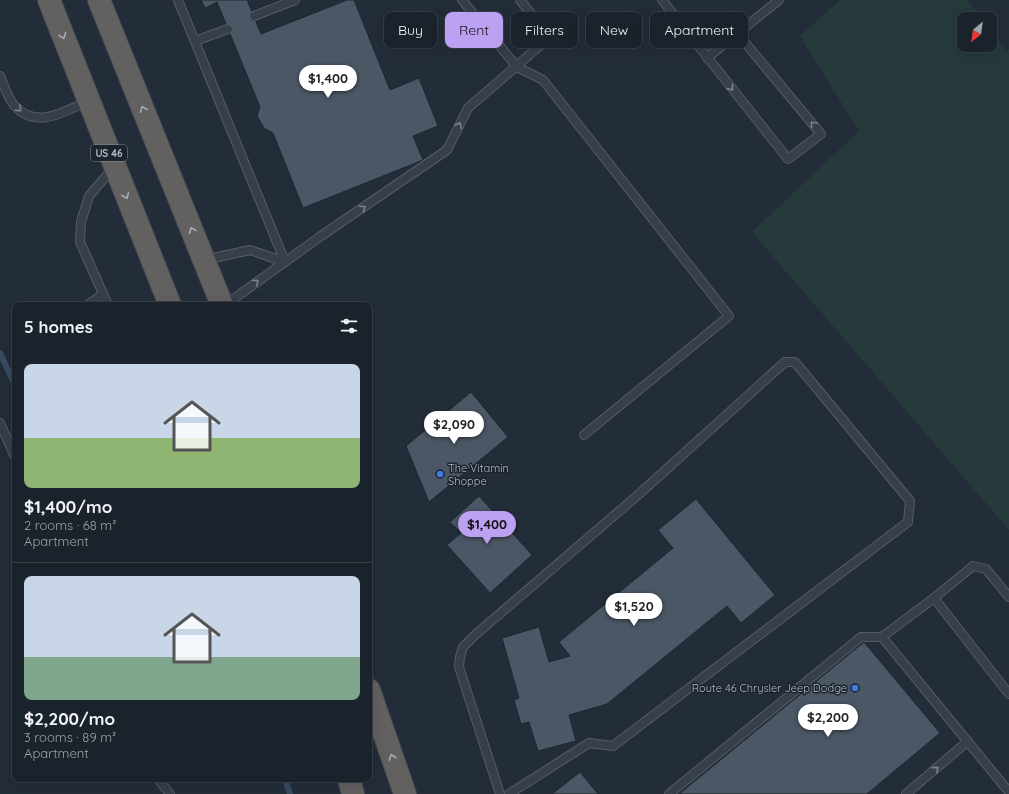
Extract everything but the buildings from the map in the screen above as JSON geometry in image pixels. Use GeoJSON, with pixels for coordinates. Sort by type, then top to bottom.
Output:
{"type":"FeatureCollection","features":[{"type":"Feature","properties":{"kind":"highway","name":"US 46"},"geometry":{"type":"LineString","coordinates":[[49,0],[169,302]]}},
{"type":"Feature","properties":{"kind":"highway"},"geometry":{"type":"LineString","coordinates":[[99,0],[222,302]]}},
{"type":"Feature","properties":{"kind":"highway"},"geometry":{"type":"LineString","coordinates":[[110,0],[113,36]]}},
{"type":"Feature","properties":{"kind":"highway"},"geometry":{"type":"LineString","coordinates":[[372,699],[404,794]]}},
{"type":"Feature","properties":{"kind":"highway"},"geometry":{"type":"LineString","coordinates":[[350,782],[354,794]]}},
{"type":"Feature","properties":{"kind":"lane"},"geometry":{"type":"LineString","coordinates":[[178,0],[284,262]]}},
{"type":"Feature","properties":{"kind":"lane"},"geometry":{"type":"LineString","coordinates":[[254,16],[295,0]]}},
{"type":"Feature","properties":{"kind":"lane"},"geometry":{"type":"LineString","coordinates":[[462,0],[517,67],[543,80],[729,316],[584,435]]}},
{"type":"Feature","properties":{"kind":"lane"},"geometry":{"type":"LineString","coordinates":[[227,302],[447,150],[468,108],[550,38],[520,0]]}},
{"type":"Feature","properties":{"kind":"lane"},"geometry":{"type":"LineString","coordinates":[[662,0],[788,159],[821,134],[748,46]]}},
{"type":"Feature","properties":{"kind":"lane"},"geometry":{"type":"LineString","coordinates":[[748,24],[779,0]]}},
{"type":"Feature","properties":{"kind":"lane"},"geometry":{"type":"LineString","coordinates":[[195,41],[228,28]]}},
{"type":"Feature","properties":{"kind":"lane"},"geometry":{"type":"LineString","coordinates":[[707,58],[719,48]]}},
{"type":"Feature","properties":{"kind":"lane"},"geometry":{"type":"LineString","coordinates":[[0,76],[13,104],[25,114],[40,118],[53,117],[88,100]]}},
{"type":"Feature","properties":{"kind":"lane"},"geometry":{"type":"LineString","coordinates":[[107,302],[80,242],[81,222],[89,196],[114,166]]}},
{"type":"Feature","properties":{"kind":"lane"},"geometry":{"type":"LineString","coordinates":[[204,260],[250,250],[284,262]]}},
{"type":"Feature","properties":{"kind":"lane"},"geometry":{"type":"LineString","coordinates":[[91,302],[103,294]]}},
{"type":"Feature","properties":{"kind":"lane"},"geometry":{"type":"LineString","coordinates":[[500,794],[459,667],[463,647],[497,615],[638,495],[785,362],[794,362],[910,501],[908,522],[613,746],[589,742],[509,794]]}},
{"type":"Feature","properties":{"kind":"lane"},"geometry":{"type":"LineString","coordinates":[[0,423],[12,450]]}},
{"type":"Feature","properties":{"kind":"lane"},"geometry":{"type":"LineString","coordinates":[[670,794],[861,637],[882,637],[934,598],[973,566],[986,569],[1009,597]]}},
{"type":"Feature","properties":{"kind":"lane"},"geometry":{"type":"LineString","coordinates":[[934,598],[1009,694]]}},
{"type":"Feature","properties":{"kind":"lane"},"geometry":{"type":"LineString","coordinates":[[882,637],[1009,792]]}},
{"type":"Feature","properties":{"kind":"lane"},"geometry":{"type":"LineString","coordinates":[[906,794],[968,741]]}},
{"type":"Feature","properties":{"kind":"lane"},"geometry":{"type":"LineString","coordinates":[[160,782],[170,794]]}},
{"type":"Feature","properties":{"kind":"green space"},"geometry":{"type":"Polygon","coordinates":[[[840,0],[968,0],[977,12],[957,12],[957,52],[997,52],[997,39],[1006,51],[1009,49],[1009,530],[752,232],[859,131],[800,36],[840,0]]]}},
{"type":"Feature","properties":{"kind":"waterway"},"geometry":{"type":"LineString","coordinates":[[0,353],[12,379]]}},
{"type":"Feature","properties":{"kind":"waterway"},"geometry":{"type":"LineString","coordinates":[[286,782],[290,794]]}},
{"type":"Feature","properties":{"kind":"place","name":"The Vitamin Shoppe"},"geometry":{"type":"Point","coordinates":[440,474]}},
{"type":"Feature","properties":{"kind":"place","name":"Route 46 Chrysler Jeep Dodge"},"geometry":{"type":"Point","coordinates":[855,688]}}]}
